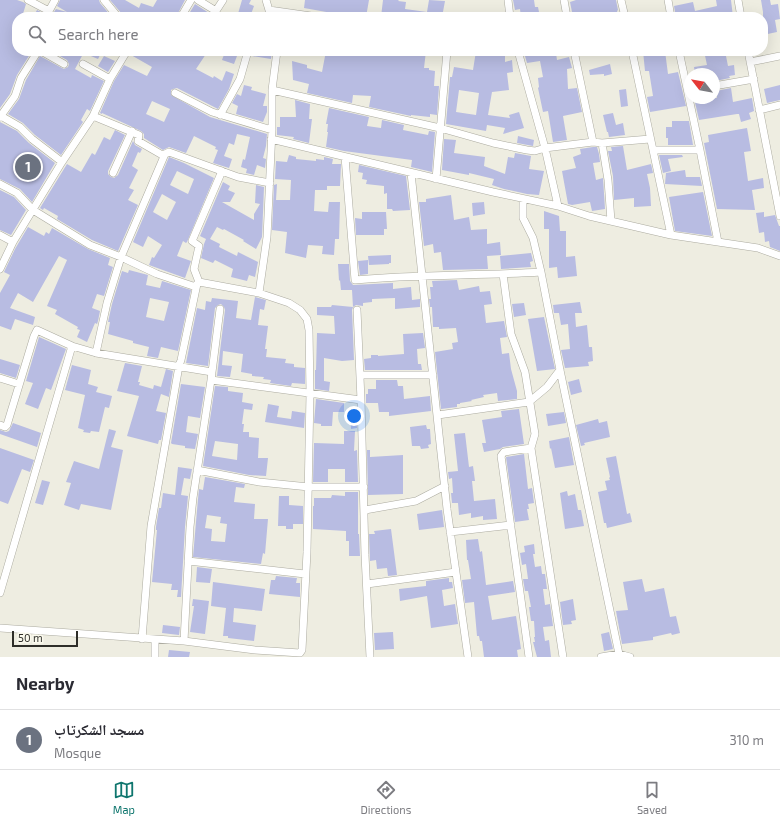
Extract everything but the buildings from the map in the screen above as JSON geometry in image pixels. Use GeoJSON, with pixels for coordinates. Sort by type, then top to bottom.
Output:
{"type":"FeatureCollection","features":[{"type":"Feature","properties":{"kind":"street"},"geometry":{"type":"LineString","coordinates":[[28,0],[49,11],[55,0]]}},
{"type":"Feature","properties":{"kind":"street"},"geometry":{"type":"LineString","coordinates":[[104,0],[114,12]]}},
{"type":"Feature","properties":{"kind":"street"},"geometry":{"type":"LineString","coordinates":[[185,12],[191,0]]}},
{"type":"Feature","properties":{"kind":"street"},"geometry":{"type":"LineString","coordinates":[[198,0],[212,12]]}},
{"type":"Feature","properties":{"kind":"street"},"geometry":{"type":"LineString","coordinates":[[215,12],[223,0]]}},
{"type":"Feature","properties":{"kind":"street"},"geometry":{"type":"LineString","coordinates":[[266,0],[270,12]]}},
{"type":"Feature","properties":{"kind":"street"},"geometry":{"type":"LineString","coordinates":[[508,0],[509,12]]}},
{"type":"Feature","properties":{"kind":"street"},"geometry":{"type":"LineString","coordinates":[[564,0],[566,12]]}},
{"type":"Feature","properties":{"kind":"street"},"geometry":{"type":"LineString","coordinates":[[621,0],[624,12]]}},
{"type":"Feature","properties":{"kind":"street"},"geometry":{"type":"LineString","coordinates":[[668,0],[670,12]]}},
{"type":"Feature","properties":{"kind":"street"},"geometry":{"type":"LineString","coordinates":[[738,0],[740,12]]}},
{"type":"Feature","properties":{"kind":"street"},"geometry":{"type":"LineString","coordinates":[[38,56],[22,78],[15,96],[0,116],[20,127],[32,139],[62,162]]}},
{"type":"Feature","properties":{"kind":"street"},"geometry":{"type":"LineString","coordinates":[[50,56],[64,64]]}},
{"type":"Feature","properties":{"kind":"street"},"geometry":{"type":"LineString","coordinates":[[0,268],[13,242],[62,162],[93,116],[110,79],[124,56]]}},
{"type":"Feature","properties":{"kind":"street"},"geometry":{"type":"LineString","coordinates":[[220,115],[240,79],[247,56]]}},
{"type":"Feature","properties":{"kind":"street"},"geometry":{"type":"LineString","coordinates":[[258,293],[267,237],[272,130],[272,90],[276,56]]}},
{"type":"Feature","properties":{"kind":"street"},"geometry":{"type":"LineString","coordinates":[[436,179],[447,56]]}},
{"type":"Feature","properties":{"kind":"street"},"geometry":{"type":"LineString","coordinates":[[519,56],[545,148],[558,206]]}},
{"type":"Feature","properties":{"kind":"street"},"geometry":{"type":"LineString","coordinates":[[575,56],[593,142]]}},
{"type":"Feature","properties":{"kind":"street"},"geometry":{"type":"LineString","coordinates":[[633,56],[671,235]]}},
{"type":"Feature","properties":{"kind":"street"},"geometry":{"type":"LineString","coordinates":[[680,56],[684,71]]}},
{"type":"Feature","properties":{"kind":"street"},"geometry":{"type":"LineString","coordinates":[[749,56],[780,216]]}},
{"type":"Feature","properties":{"kind":"street"},"geometry":{"type":"LineString","coordinates":[[750,62],[780,56]]}},
{"type":"Feature","properties":{"kind":"street"},"geometry":{"type":"LineString","coordinates":[[83,64],[110,79]]}},
{"type":"Feature","properties":{"kind":"street"},"geometry":{"type":"LineString","coordinates":[[720,85],[754,79]]}},
{"type":"Feature","properties":{"kind":"street"},"geometry":{"type":"LineString","coordinates":[[272,90],[440,128],[493,143],[527,150],[535,151],[545,148],[593,142],[650,139]]}},
{"type":"Feature","properties":{"kind":"street"},"geometry":{"type":"LineString","coordinates":[[175,93],[220,115],[272,130]]}},
{"type":"Feature","properties":{"kind":"street"},"geometry":{"type":"LineString","coordinates":[[692,104],[718,242]]}},
{"type":"Feature","properties":{"kind":"street"},"geometry":{"type":"LineString","coordinates":[[759,110],[780,105]]}},
{"type":"Feature","properties":{"kind":"street"},"geometry":{"type":"LineString","coordinates":[[93,116],[132,131],[139,135],[138,141],[164,156]]}},
{"type":"Feature","properties":{"kind":"street"},"geometry":{"type":"LineString","coordinates":[[113,173],[132,131]]}},
{"type":"Feature","properties":{"kind":"street"},"geometry":{"type":"LineString","coordinates":[[271,139],[436,179],[558,206],[588,216],[671,235],[758,248],[780,256]]}},
{"type":"Feature","properties":{"kind":"street"},"geometry":{"type":"LineString","coordinates":[[602,142],[608,180],[611,221]]}},
{"type":"Feature","properties":{"kind":"street"},"geometry":{"type":"LineString","coordinates":[[654,150],[700,150]]}},
{"type":"Feature","properties":{"kind":"street"},"geometry":{"type":"LineString","coordinates":[[96,353],[107,303],[121,257],[165,154],[169,152],[238,177],[270,183]]}},
{"type":"Feature","properties":{"kind":"street"},"geometry":{"type":"LineString","coordinates":[[344,157],[355,280],[385,277],[423,277],[541,272]]}},
{"type":"Feature","properties":{"kind":"street"},"geometry":{"type":"LineString","coordinates":[[142,639],[151,526],[179,366],[198,285],[194,269],[199,246],[192,241],[222,171]]}},
{"type":"Feature","properties":{"kind":"street"},"geometry":{"type":"LineString","coordinates":[[412,173],[450,532],[468,657]]}},
{"type":"Feature","properties":{"kind":"street"},"geometry":{"type":"LineString","coordinates":[[0,184],[17,194],[33,210],[90,245],[158,274],[198,285],[258,293],[289,303],[300,310],[307,319],[309,330],[310,393],[306,574],[302,650],[300,653],[255,650],[184,641],[0,628]]}},
{"type":"Feature","properties":{"kind":"street"},"geometry":{"type":"LineString","coordinates":[[522,199],[522,218],[533,238],[541,272],[619,654]]}},
{"type":"Feature","properties":{"kind":"street"},"geometry":{"type":"LineString","coordinates":[[0,235],[13,242]]}},
{"type":"Feature","properties":{"kind":"street"},"geometry":{"type":"LineString","coordinates":[[503,274],[510,334],[525,372],[535,434],[531,448],[563,657]]}},
{"type":"Feature","properties":{"kind":"street"},"geometry":{"type":"LineString","coordinates":[[184,641],[190,520],[220,309]]}},
{"type":"Feature","properties":{"kind":"street"},"geometry":{"type":"LineString","coordinates":[[357,310],[370,657]]}},
{"type":"Feature","properties":{"kind":"street"},"geometry":{"type":"LineString","coordinates":[[0,425],[5,427],[7,425],[37,330],[72,346],[96,353],[212,372]]}},
{"type":"Feature","properties":{"kind":"street"},"geometry":{"type":"LineString","coordinates":[[0,593],[72,346]]}},
{"type":"Feature","properties":{"kind":"street"},"geometry":{"type":"LineString","coordinates":[[438,415],[529,402],[547,387],[560,370]]}},
{"type":"Feature","properties":{"kind":"street"},"geometry":{"type":"LineString","coordinates":[[360,375],[433,374]]}},
{"type":"Feature","properties":{"kind":"street"},"geometry":{"type":"LineString","coordinates":[[0,378],[19,384]]}},
{"type":"Feature","properties":{"kind":"street"},"geometry":{"type":"LineString","coordinates":[[211,380],[361,400]]}},
{"type":"Feature","properties":{"kind":"street"},"geometry":{"type":"LineString","coordinates":[[529,657],[502,454],[504,452],[531,448]]}},
{"type":"Feature","properties":{"kind":"street"},"geometry":{"type":"LineString","coordinates":[[197,470],[259,482],[308,487],[364,486]]}},
{"type":"Feature","properties":{"kind":"street"},"geometry":{"type":"LineString","coordinates":[[365,510],[416,501],[445,486]]}},
{"type":"Feature","properties":{"kind":"street"},"geometry":{"type":"LineString","coordinates":[[450,532],[511,525]]}},
{"type":"Feature","properties":{"kind":"street"},"geometry":{"type":"LineString","coordinates":[[188,561],[306,574]]}},
{"type":"Feature","properties":{"kind":"street"},"geometry":{"type":"LineString","coordinates":[[367,584],[456,572]]}},
{"type":"Feature","properties":{"kind":"street"},"geometry":{"type":"LineString","coordinates":[[155,640],[155,657]]}},
{"type":"Feature","properties":{"kind":"street"},"geometry":{"type":"LineString","coordinates":[[601,657],[619,654],[630,657]]}},
{"type":"Feature","properties":{"kind":"place","name":"مسجد الشكرتاب"},"geometry":{"type":"Point","coordinates":[28,167]}}]}
